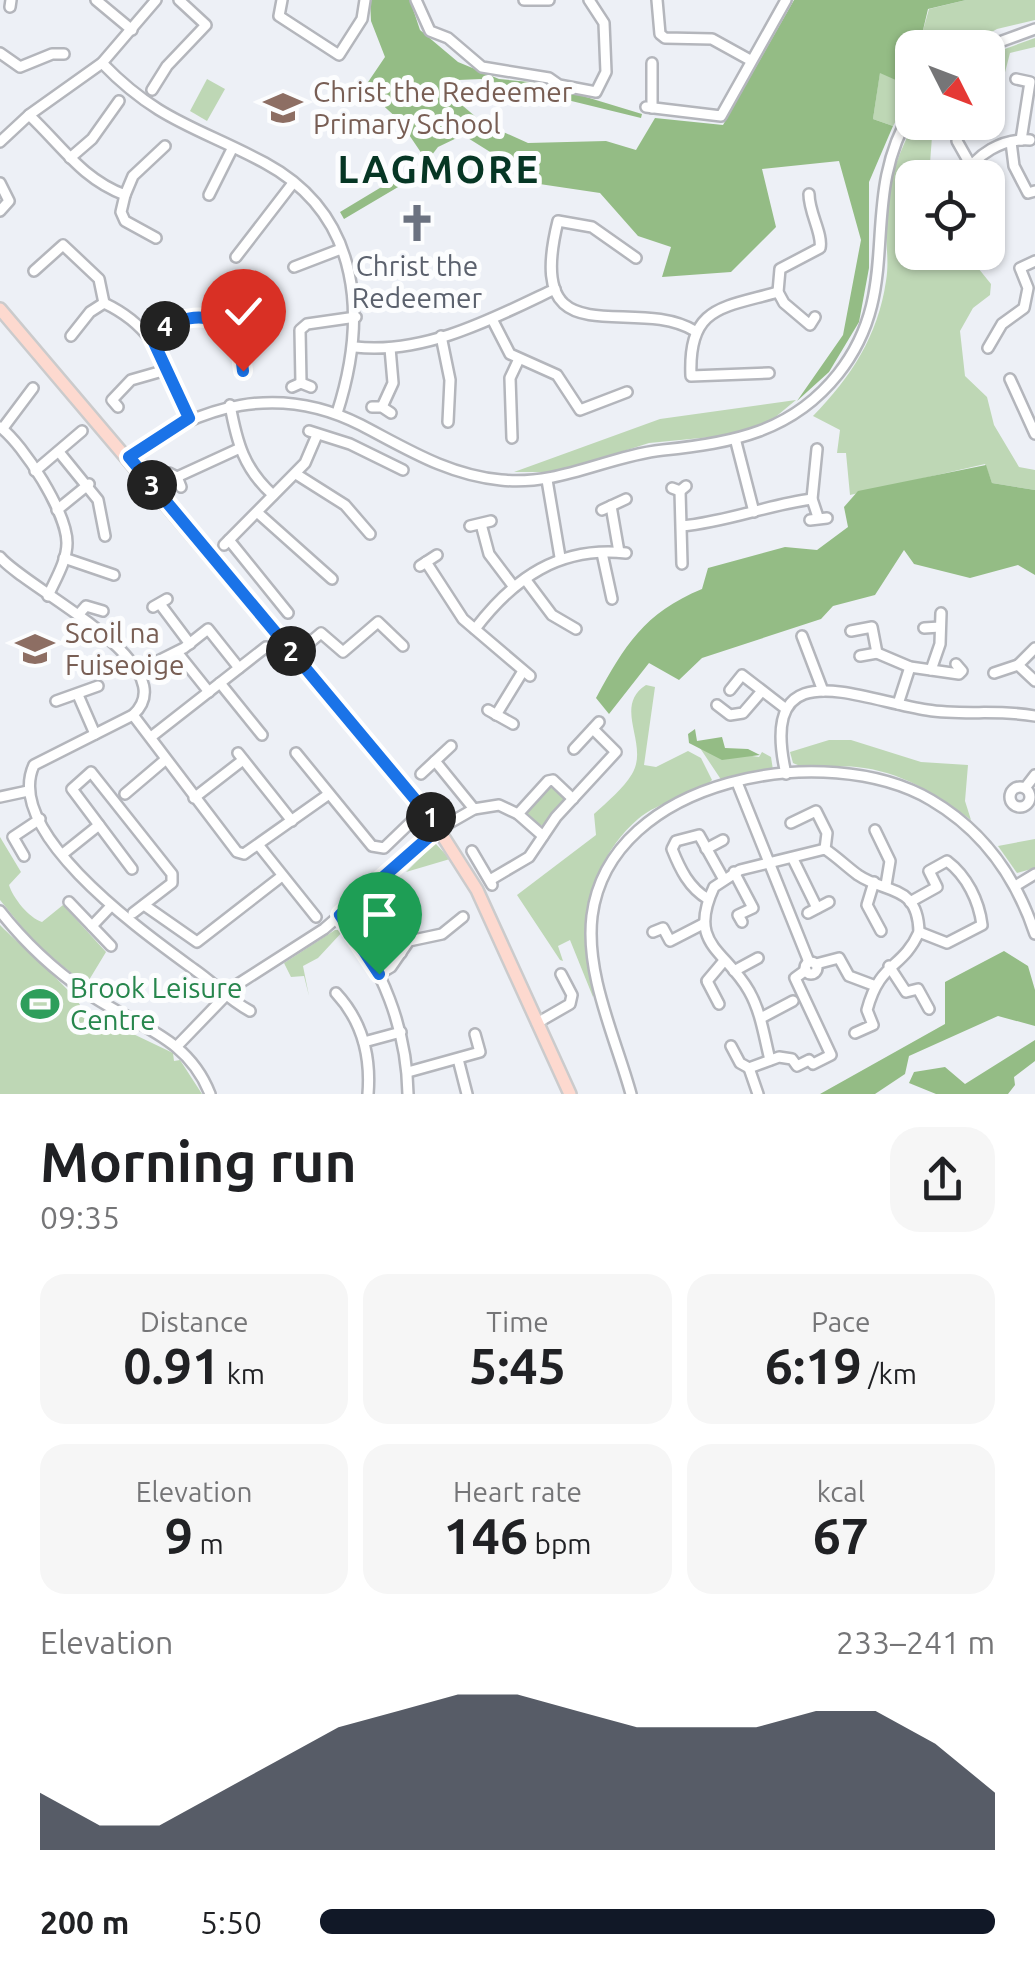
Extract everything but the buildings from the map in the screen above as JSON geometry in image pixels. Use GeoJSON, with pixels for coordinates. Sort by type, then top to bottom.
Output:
{"type":"FeatureCollection","features":[{"type":"Feature","properties":{"kind":"main road"},"geometry":{"type":"LineString","coordinates":[[0,309],[439,828],[477,890],[570,1094]]}},
{"type":"Feature","properties":{"kind":"street"},"geometry":{"type":"LineString","coordinates":[[96,0],[132,30]]}},
{"type":"Feature","properties":{"kind":"street"},"geometry":{"type":"LineString","coordinates":[[0,142],[29,114],[102,63],[156,0]]}},
{"type":"Feature","properties":{"kind":"street"},"geometry":{"type":"LineString","coordinates":[[152,84],[206,25],[179,0]]}},
{"type":"Feature","properties":{"kind":"street"},"geometry":{"type":"LineString","coordinates":[[282,0],[279,16],[339,55],[362,19],[365,0]]}},
{"type":"Feature","properties":{"kind":"street"},"geometry":{"type":"LineString","coordinates":[[416,0],[430,30],[448,38],[472,62],[596,92],[606,72],[604,23],[588,0]]}},
{"type":"Feature","properties":{"kind":"street"},"geometry":{"type":"LineString","coordinates":[[524,0],[549,0]]}},
{"type":"Feature","properties":{"kind":"street"},"geometry":{"type":"LineString","coordinates":[[657,0],[660,34],[666,38],[712,39],[750,60]]}},
{"type":"Feature","properties":{"kind":"street"},"geometry":{"type":"LineString","coordinates":[[652,62],[649,108],[721,116],[786,0]]}},
{"type":"Feature","properties":{"kind":"street"},"geometry":{"type":"LineString","coordinates":[[1005,40],[1035,29]]}},
{"type":"Feature","properties":{"kind":"street"},"geometry":{"type":"LineString","coordinates":[[0,52],[20,67],[59,50]]}},
{"type":"Feature","properties":{"kind":"street"},"geometry":{"type":"LineString","coordinates":[[102,63],[162,114],[267,164],[293,183],[323,216],[341,249],[353,286],[356,317],[355,347],[337,413]]}},
{"type":"Feature","properties":{"kind":"street"},"geometry":{"type":"LineString","coordinates":[[1016,79],[1030,82],[1020,141],[1021,183],[1028,193],[1035,190]]}},
{"type":"Feature","properties":{"kind":"street"},"geometry":{"type":"LineString","coordinates":[[70,158],[92,139],[119,102]]}},
{"type":"Feature","properties":{"kind":"street"},"geometry":{"type":"LineString","coordinates":[[29,114],[98,186],[126,196]]}},
{"type":"Feature","properties":{"kind":"street"},"geometry":{"type":"LineString","coordinates":[[129,457],[189,418],[230,405],[271,402],[337,413],[450,470],[498,480],[547,480],[637,453],[736,442],[802,410],[834,378],[862,336],[878,282],[881,189],[898,140]]}},
{"type":"Feature","properties":{"kind":"street"},"geometry":{"type":"LineString","coordinates":[[979,160],[1020,141]]}},
{"type":"Feature","properties":{"kind":"street"},"geometry":{"type":"LineString","coordinates":[[156,238],[125,221],[122,212],[134,176],[165,146]]}},
{"type":"Feature","properties":{"kind":"street"},"geometry":{"type":"LineString","coordinates":[[209,195],[232,149]]}},
{"type":"Feature","properties":{"kind":"street"},"geometry":{"type":"LineString","coordinates":[[0,183],[9,201],[0,211]]}},
{"type":"Feature","properties":{"kind":"street"},"geometry":{"type":"LineString","coordinates":[[236,256],[293,183]]}},
{"type":"Feature","properties":{"kind":"street"},"geometry":{"type":"LineString","coordinates":[[809,194],[809,216],[822,240],[820,248],[780,269],[778,292],[796,315],[810,324],[815,318]]}},
{"type":"Feature","properties":{"kind":"street"},"geometry":{"type":"LineString","coordinates":[[636,258],[592,227],[558,221],[550,264],[555,289],[582,315],[604,320],[656,317],[694,331]]}},
{"type":"Feature","properties":{"kind":"street"},"geometry":{"type":"LineString","coordinates":[[34,271],[63,244],[99,279],[104,303],[150,334],[189,418]]}},
{"type":"Feature","properties":{"kind":"street"},"geometry":{"type":"LineString","coordinates":[[294,267],[341,249]]}},
{"type":"Feature","properties":{"kind":"street"},"geometry":{"type":"LineString","coordinates":[[993,344],[1002,324],[1024,308],[1028,288],[1020,268],[1035,262]]}},
{"type":"Feature","properties":{"kind":"street"},"geometry":{"type":"LineString","coordinates":[[355,347],[390,348],[441,336],[492,319],[555,289]]}},
{"type":"Feature","properties":{"kind":"street"},"geometry":{"type":"LineString","coordinates":[[770,372],[692,376],[694,331],[714,310],[778,292]]}},
{"type":"Feature","properties":{"kind":"street"},"geometry":{"type":"LineString","coordinates":[[86,336],[73,332],[104,303]]}},
{"type":"Feature","properties":{"kind":"street"},"geometry":{"type":"LineString","coordinates":[[150,334],[180,312],[209,316],[238,330],[240,366]]}},
{"type":"Feature","properties":{"kind":"street"},"geometry":{"type":"LineString","coordinates":[[301,385],[300,330],[306,324],[356,317]]}},
{"type":"Feature","properties":{"kind":"street"},"geometry":{"type":"LineString","coordinates":[[492,319],[518,361],[556,374],[580,410],[628,392]]}},
{"type":"Feature","properties":{"kind":"street"},"geometry":{"type":"LineString","coordinates":[[441,336],[451,395],[448,424]]}},
{"type":"Feature","properties":{"kind":"street"},"geometry":{"type":"LineString","coordinates":[[382,409],[393,383],[390,348]]}},
{"type":"Feature","properties":{"kind":"street"},"geometry":{"type":"LineString","coordinates":[[512,440],[510,378],[518,361]]}},
{"type":"Feature","properties":{"kind":"street"},"geometry":{"type":"LineString","coordinates":[[118,407],[112,400],[130,380],[166,370]]}},
{"type":"Feature","properties":{"kind":"street"},"geometry":{"type":"LineString","coordinates":[[1009,384],[1035,434]]}},
{"type":"Feature","properties":{"kind":"street"},"geometry":{"type":"LineString","coordinates":[[32,388],[1,427],[35,472],[67,537],[64,558],[48,596]]}},
{"type":"Feature","properties":{"kind":"street"},"geometry":{"type":"LineString","coordinates":[[230,405],[238,449],[256,480],[273,496]]}},
{"type":"Feature","properties":{"kind":"street"},"geometry":{"type":"LineString","coordinates":[[35,472],[82,431]]}},
{"type":"Feature","properties":{"kind":"street"},"geometry":{"type":"LineString","coordinates":[[288,614],[226,543],[296,474],[313,433],[350,444],[403,470]]}},
{"type":"Feature","properties":{"kind":"street"},"geometry":{"type":"LineString","coordinates":[[736,442],[754,512]]}},
{"type":"Feature","properties":{"kind":"street"},"geometry":{"type":"LineString","coordinates":[[176,479],[238,449]]}},
{"type":"Feature","properties":{"kind":"street"},"geometry":{"type":"LineString","coordinates":[[817,449],[812,499],[818,518]]}},
{"type":"Feature","properties":{"kind":"street"},"geometry":{"type":"LineString","coordinates":[[60,453],[89,484],[98,500],[105,536]]}},
{"type":"Feature","properties":{"kind":"street"},"geometry":{"type":"LineString","coordinates":[[296,474],[345,504],[370,534]]}},
{"type":"Feature","properties":{"kind":"street"},"geometry":{"type":"LineString","coordinates":[[547,480],[560,556]]}},
{"type":"Feature","properties":{"kind":"street"},"geometry":{"type":"LineString","coordinates":[[57,510],[89,484]]}},
{"type":"Feature","properties":{"kind":"street"},"geometry":{"type":"LineString","coordinates":[[679,488],[683,565]]}},
{"type":"Feature","properties":{"kind":"street"},"geometry":{"type":"LineString","coordinates":[[475,629],[514,588],[560,556],[622,552],[607,508],[626,499]]}},
{"type":"Feature","properties":{"kind":"street"},"geometry":{"type":"LineString","coordinates":[[682,526],[726,522],[812,499]]}},
{"type":"Feature","properties":{"kind":"street"},"geometry":{"type":"LineString","coordinates":[[258,513],[332,579]]}},
{"type":"Feature","properties":{"kind":"street"},"geometry":{"type":"LineString","coordinates":[[470,526],[486,522],[489,554],[514,588]]}},
{"type":"Feature","properties":{"kind":"street"},"geometry":{"type":"LineString","coordinates":[[602,553],[610,600],[623,594]]}},
{"type":"Feature","properties":{"kind":"street"},"geometry":{"type":"LineString","coordinates":[[438,555],[423,564],[449,602],[526,674],[492,713],[512,724]]}},
{"type":"Feature","properties":{"kind":"street"},"geometry":{"type":"LineString","coordinates":[[0,557],[22,580],[79,614],[119,647],[138,671],[144,703],[133,716],[42,759],[30,776],[28,791],[40,819],[111,906],[148,938],[203,976],[222,996],[245,1008]]}},
{"type":"Feature","properties":{"kind":"street"},"geometry":{"type":"LineString","coordinates":[[64,558],[114,575]]}},
{"type":"Feature","properties":{"kind":"street"},"geometry":{"type":"LineString","coordinates":[[525,579],[540,603],[577,629]]}},
{"type":"Feature","properties":{"kind":"street"},"geometry":{"type":"LineString","coordinates":[[160,604],[190,644]]}},
{"type":"Feature","properties":{"kind":"street"},"geometry":{"type":"LineString","coordinates":[[79,614],[86,606],[103,611]]}},
{"type":"Feature","properties":{"kind":"street"},"geometry":{"type":"LineString","coordinates":[[931,670],[941,614]]}},
{"type":"Feature","properties":{"kind":"street"},"geometry":{"type":"LineString","coordinates":[[295,655],[320,633],[343,652],[378,622],[403,646]]}},
{"type":"Feature","properties":{"kind":"street"},"geometry":{"type":"LineString","coordinates":[[851,631],[872,627],[877,653]]}},
{"type":"Feature","properties":{"kind":"street"},"geometry":{"type":"LineString","coordinates":[[924,628],[940,627]]}},
{"type":"Feature","properties":{"kind":"street"},"geometry":{"type":"LineString","coordinates":[[138,671],[177,652],[208,630],[236,665]]}},
{"type":"Feature","properties":{"kind":"street"},"geometry":{"type":"LineString","coordinates":[[808,641],[823,690]]}},
{"type":"Feature","properties":{"kind":"street"},"geometry":{"type":"LineString","coordinates":[[151,737],[206,688],[220,683],[236,665],[266,647]]}},
{"type":"Feature","properties":{"kind":"street"},"geometry":{"type":"LineString","coordinates":[[994,673],[1018,665],[1035,648]]}},
{"type":"Feature","properties":{"kind":"street"},"geometry":{"type":"LineString","coordinates":[[177,652],[206,688]]}},
{"type":"Feature","properties":{"kind":"street"},"geometry":{"type":"LineString","coordinates":[[860,656],[877,653],[910,667],[960,674],[956,664]]}},
{"type":"Feature","properties":{"kind":"street"},"geometry":{"type":"LineString","coordinates":[[1018,665],[1035,682]]}},
{"type":"Feature","properties":{"kind":"street"},"geometry":{"type":"LineString","coordinates":[[898,704],[910,667]]}},
{"type":"Feature","properties":{"kind":"street"},"geometry":{"type":"LineString","coordinates":[[730,690],[742,675],[786,710]]}},
{"type":"Feature","properties":{"kind":"street"},"geometry":{"type":"LineString","coordinates":[[220,683],[262,734]]}},
{"type":"Feature","properties":{"kind":"street"},"geometry":{"type":"LineString","coordinates":[[56,700],[98,686]]}},
{"type":"Feature","properties":{"kind":"street"},"geometry":{"type":"LineString","coordinates":[[786,774],[778,736],[786,710],[803,696],[823,690],[861,692],[938,711],[998,710],[1035,716]]}},
{"type":"Feature","properties":{"kind":"street"},"geometry":{"type":"LineString","coordinates":[[717,705],[730,715],[743,713],[762,691]]}},
{"type":"Feature","properties":{"kind":"street"},"geometry":{"type":"LineString","coordinates":[[78,695],[95,734]]}},
{"type":"Feature","properties":{"kind":"street"},"geometry":{"type":"LineString","coordinates":[[133,716],[237,852],[244,854],[260,847],[329,794]]}},
{"type":"Feature","properties":{"kind":"street"},"geometry":{"type":"LineString","coordinates":[[472,851],[491,883],[528,857],[573,798],[618,750],[596,726],[574,749]]}},
{"type":"Feature","properties":{"kind":"street"},"geometry":{"type":"LineString","coordinates":[[421,774],[452,746]]}},
{"type":"Feature","properties":{"kind":"street"},"geometry":{"type":"LineString","coordinates":[[296,753],[377,849],[408,829]]}},
{"type":"Feature","properties":{"kind":"street"},"geometry":{"type":"LineString","coordinates":[[194,798],[241,756],[292,821]]}},
{"type":"Feature","properties":{"kind":"street"},"geometry":{"type":"LineString","coordinates":[[125,794],[164,760]]}},
{"type":"Feature","properties":{"kind":"street"},"geometry":{"type":"LineString","coordinates":[[435,762],[474,809]]}},
{"type":"Feature","properties":{"kind":"street"},"geometry":{"type":"LineString","coordinates":[[132,869],[72,789],[91,772],[172,874],[172,883],[133,913]]}},
{"type":"Feature","properties":{"kind":"street"},"geometry":{"type":"LineString","coordinates":[[631,1094],[592,946],[592,917],[603,877],[627,838],[656,814],[702,793],[786,774],[854,773],[912,790],[965,824],[1017,884],[1035,934]]}},
{"type":"Feature","properties":{"kind":"street"},"geometry":{"type":"LineString","coordinates":[[1025,788],[1035,775]]}},
{"type":"Feature","properties":{"kind":"street"},"geometry":{"type":"LineString","coordinates":[[518,814],[548,781],[554,780],[573,798]]}},
{"type":"Feature","properties":{"kind":"street"},"geometry":{"type":"LineString","coordinates":[[738,784],[770,862],[772,879],[810,965]]}},
{"type":"Feature","properties":{"kind":"street"},"geometry":{"type":"LineString","coordinates":[[0,797],[28,791]]}},
{"type":"Feature","properties":{"kind":"street"},"geometry":{"type":"LineString","coordinates":[[179,1044],[222,996],[340,915],[439,828],[474,809],[499,805],[518,814],[543,836]]}},
{"type":"Feature","properties":{"kind":"street"},"geometry":{"type":"LineString","coordinates":[[792,823],[816,811],[828,833],[825,849]]}},
{"type":"Feature","properties":{"kind":"street"},"geometry":{"type":"LineString","coordinates":[[24,856],[14,837],[40,819]]}},
{"type":"Feature","properties":{"kind":"street"},"geometry":{"type":"LineString","coordinates":[[64,853],[99,825]]}},
{"type":"Feature","properties":{"kind":"street"},"geometry":{"type":"LineString","coordinates":[[874,830],[890,861],[886,885]]}},
{"type":"Feature","properties":{"kind":"street"},"geometry":{"type":"LineString","coordinates":[[708,898],[695,891],[686,878],[674,854],[676,842],[699,835],[722,878]]}},
{"type":"Feature","properties":{"kind":"street"},"geometry":{"type":"LineString","coordinates":[[706,848],[722,840]]}},
{"type":"Feature","properties":{"kind":"street"},"geometry":{"type":"LineString","coordinates":[[260,847],[316,917]]}},
{"type":"Feature","properties":{"kind":"street"},"geometry":{"type":"LineString","coordinates":[[770,1060],[761,1018],[703,924],[708,898],[722,878],[734,872],[825,849],[874,882],[904,893],[919,932],[912,947],[874,985],[867,1010],[873,1025],[855,1034]]}},
{"type":"Feature","properties":{"kind":"street"},"geometry":{"type":"LineString","coordinates":[[793,859],[812,911],[830,902]]}},
{"type":"Feature","properties":{"kind":"street"},"geometry":{"type":"LineString","coordinates":[[910,902],[937,888],[929,870],[947,861],[959,870],[975,896],[982,925],[947,942],[919,932]]}},
{"type":"Feature","properties":{"kind":"street"},"geometry":{"type":"LineString","coordinates":[[734,872],[753,908],[738,915],[742,922]]}},
{"type":"Feature","properties":{"kind":"street"},"geometry":{"type":"LineString","coordinates":[[1017,884],[1035,874]]}},
{"type":"Feature","properties":{"kind":"street"},"geometry":{"type":"LineString","coordinates":[[144,905],[197,942],[282,876]]}},
{"type":"Feature","properties":{"kind":"street"},"geometry":{"type":"LineString","coordinates":[[672,884],[686,878]]}},
{"type":"Feature","properties":{"kind":"street"},"geometry":{"type":"LineString","coordinates":[[874,882],[867,904],[881,931]]}},
{"type":"Feature","properties":{"kind":"street"},"geometry":{"type":"LineString","coordinates":[[69,902],[111,946]]}},
{"type":"Feature","properties":{"kind":"street"},"geometry":{"type":"LineString","coordinates":[[92,926],[111,906]]}},
{"type":"Feature","properties":{"kind":"street"},"geometry":{"type":"LineString","coordinates":[[0,912],[40,956],[85,991],[179,1044],[210,1094]]}},
{"type":"Feature","properties":{"kind":"street"},"geometry":{"type":"LineString","coordinates":[[340,915],[379,974],[400,1032],[408,1094]]}},
{"type":"Feature","properties":{"kind":"street"},"geometry":{"type":"LineString","coordinates":[[379,974],[402,954],[409,942],[442,934],[463,917]]}},
{"type":"Feature","properties":{"kind":"street"},"geometry":{"type":"LineString","coordinates":[[366,919],[402,954]]}},
{"type":"Feature","properties":{"kind":"street"},"geometry":{"type":"LineString","coordinates":[[148,938],[162,920]]}},
{"type":"Feature","properties":{"kind":"street"},"geometry":{"type":"LineString","coordinates":[[653,932],[663,928],[670,940],[703,924]]}},
{"type":"Feature","properties":{"kind":"street"},"geometry":{"type":"LineString","coordinates":[[734,972],[758,958]]}},
{"type":"Feature","properties":{"kind":"street"},"geometry":{"type":"LineString","coordinates":[[749,1068],[770,1060],[792,1059],[797,1066],[809,1060],[813,1064],[831,1055],[795,978],[810,965],[840,958],[848,976],[874,985]]}},
{"type":"Feature","properties":{"kind":"street"},"geometry":{"type":"LineString","coordinates":[[719,1004],[707,981],[723,962]]}},
{"type":"Feature","properties":{"kind":"street"},"geometry":{"type":"LineString","coordinates":[[889,966],[906,992],[918,989],[928,1010]]}},
{"type":"Feature","properties":{"kind":"street"},"geometry":{"type":"LineString","coordinates":[[537,1023],[570,1004],[572,995],[561,974]]}},
{"type":"Feature","properties":{"kind":"street"},"geometry":{"type":"LineString","coordinates":[[336,993],[354,1012],[364,1042],[368,1094]]}},
{"type":"Feature","properties":{"kind":"street"},"geometry":{"type":"LineString","coordinates":[[761,1018],[793,1001]]}},
{"type":"Feature","properties":{"kind":"street"},"geometry":{"type":"LineString","coordinates":[[364,1042],[400,1032]]}},
{"type":"Feature","properties":{"kind":"street"},"geometry":{"type":"LineString","coordinates":[[408,1072],[480,1052],[475,1034]]}},
{"type":"Feature","properties":{"kind":"street"},"geometry":{"type":"LineString","coordinates":[[731,1046],[740,1063],[749,1068],[758,1094]]}},
{"type":"Feature","properties":{"kind":"street"},"geometry":{"type":"LineString","coordinates":[[458,1059],[467,1094]]}},
{"type":"Feature","properties":{"kind":"green space"},"geometry":{"type":"Polygon","coordinates":[[[370,0],[410,0],[420,30],[458,62],[499,79],[540,83],[642,114],[641,118],[481,79],[458,80],[463,106],[483,123],[528,143],[606,141],[636,150],[655,118],[723,125],[794,0],[966,0],[928,9],[923,30],[895,30],[895,80],[880,73],[873,119],[893,126],[869,182],[869,268],[859,322],[829,372],[797,401],[843,335],[861,240],[839,161],[762,169],[776,227],[731,272],[662,277],[671,247],[638,236],[600,193],[526,182],[503,160],[463,135],[438,147],[415,177],[344,219],[340,212],[418,165],[422,154],[399,120],[364,88],[385,57],[371,21],[370,0]]]}},
{"type":"Feature","properties":{"kind":"green space"},"geometry":{"type":"Polygon","coordinates":[[[966,0],[1035,0],[1035,20],[995,30],[923,30],[929,9],[966,0]]]}},
{"type":"Feature","properties":{"kind":"green space"},"geometry":{"type":"Polygon","coordinates":[[[1035,38],[1035,47],[1010,53],[1005,72],[1005,49],[1035,38]]]}},
{"type":"Feature","properties":{"kind":"green space"},"geometry":{"type":"Polygon","coordinates":[[[895,69],[893,126],[873,119],[880,72],[895,69]]]}},
{"type":"Feature","properties":{"kind":"green space"},"geometry":{"type":"Polygon","coordinates":[[[207,79],[225,89],[207,121],[190,111],[207,79]]]}},
{"type":"Feature","properties":{"kind":"green space"},"geometry":{"type":"Polygon","coordinates":[[[907,140],[932,140],[930,160],[898,160],[907,140]]]}},
{"type":"Feature","properties":{"kind":"green space"},"geometry":{"type":"Polygon","coordinates":[[[895,170],[895,270],[980,270],[991,284],[990,295],[973,308],[960,331],[965,376],[987,397],[994,425],[1019,467],[1035,470],[1035,490],[992,483],[985,464],[850,495],[846,453],[837,453],[840,430],[813,416],[851,371],[877,320],[887,272],[889,188],[895,170]]]}},
{"type":"Feature","properties":{"kind":"green space"},"geometry":{"type":"Polygon","coordinates":[[[796,400],[773,419],[732,435],[649,443],[558,472],[514,472],[660,419],[796,400]]]}},
{"type":"Feature","properties":{"kind":"green space"},"geometry":{"type":"Polygon","coordinates":[[[986,465],[992,483],[1035,490],[1035,575],[1018,565],[970,578],[914,564],[904,550],[875,595],[833,606],[821,619],[702,658],[679,680],[649,663],[609,714],[596,698],[638,633],[665,609],[702,589],[708,568],[785,547],[817,550],[848,527],[844,507],[858,491],[986,465]]]}},
{"type":"Feature","properties":{"kind":"green space"},"geometry":{"type":"Polygon","coordinates":[[[646,685],[655,687],[644,765],[656,767],[688,751],[701,758],[712,780],[638,819],[604,862],[586,915],[586,952],[593,997],[570,940],[558,946],[563,961],[560,960],[517,895],[596,835],[594,814],[624,785],[636,762],[632,704],[646,685]]]}},
{"type":"Feature","properties":{"kind":"green space"},"geometry":{"type":"Polygon","coordinates":[[[695,729],[697,741],[722,737],[725,748],[748,749],[760,755],[722,760],[689,743],[688,734],[695,729]]]}},
{"type":"Feature","properties":{"kind":"green space"},"geometry":{"type":"Polygon","coordinates":[[[829,740],[851,740],[921,762],[968,765],[965,801],[971,820],[931,793],[888,773],[793,763],[790,752],[829,740]]]}},
{"type":"Feature","properties":{"kind":"green space"},"geometry":{"type":"Polygon","coordinates":[[[700,748],[759,757],[762,752],[771,757],[773,770],[722,781],[700,748]]]}},
{"type":"Feature","properties":{"kind":"green space"},"geometry":{"type":"Polygon","coordinates":[[[551,785],[565,800],[547,823],[538,827],[526,811],[551,785]]]}},
{"type":"Feature","properties":{"kind":"green space"},"geometry":{"type":"Polygon","coordinates":[[[0,837],[21,872],[9,885],[22,907],[42,922],[63,905],[106,952],[86,985],[35,943],[0,900],[0,837]]]}},
{"type":"Feature","properties":{"kind":"green space"},"geometry":{"type":"Polygon","coordinates":[[[1035,839],[1035,868],[1017,873],[998,846],[1035,839]]]}},
{"type":"Feature","properties":{"kind":"green space"},"geometry":{"type":"Polygon","coordinates":[[[435,843],[450,859],[406,872],[435,843]]]}},
{"type":"Feature","properties":{"kind":"green space","name":"Brook Leisure Centre"},"geometry":{"type":"Polygon","coordinates":[[[0,925],[59,980],[83,1010],[173,1053],[174,1061],[180,1060],[202,1094],[0,1094],[0,925]]]}},
{"type":"Feature","properties":{"kind":"green space"},"geometry":{"type":"Polygon","coordinates":[[[335,930],[344,930],[318,958],[303,966],[309,996],[304,976],[291,977],[284,963],[335,930]]]}},
{"type":"Feature","properties":{"kind":"green space"},"geometry":{"type":"Polygon","coordinates":[[[1004,951],[1028,966],[1035,990],[1035,1026],[998,1016],[909,1056],[905,1074],[875,1094],[820,1094],[945,1024],[945,982],[1004,951]]]}},
{"type":"Feature","properties":{"kind":"green space"},"geometry":{"type":"Polygon","coordinates":[[[1035,1040],[1035,1061],[1014,1077],[1015,1085],[1008,1094],[936,1094],[909,1083],[914,1072],[945,1067],[965,1084],[1035,1040]]]}},
{"type":"Feature","properties":{"kind":"place","name":"Christ the Redeemer Primary School"},"geometry":{"type":"Point","coordinates":[283,108]}},
{"type":"Feature","properties":{"kind":"place","name":"Christ the Redeemer"},"geometry":{"type":"Point","coordinates":[417,223]}},
{"type":"Feature","properties":{"kind":"place","name":"Scoil na Fuiseoige"},"geometry":{"type":"Point","coordinates":[35,649]}},
{"type":"Feature","properties":{"kind":"place","name":"Brook Leisure Centre"},"geometry":{"type":"Point","coordinates":[40,1004]}},
{"type":"Feature","properties":{"kind":"district","name":"LAGMORE"},"geometry":{"type":"Point","coordinates":[439,170]}},
{"type":"Feature","properties":{"kind":"route"},"geometry":{"type":"LineString","coordinates":[[243,371],[238,330],[221,320],[209,316],[181,318],[150,334],[189,418],[129,457],[439,828],[340,915],[379,974]]}}]}
